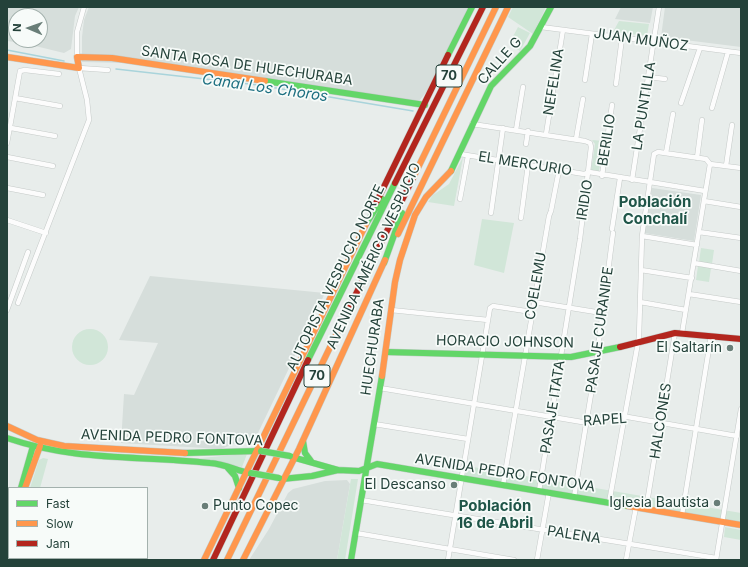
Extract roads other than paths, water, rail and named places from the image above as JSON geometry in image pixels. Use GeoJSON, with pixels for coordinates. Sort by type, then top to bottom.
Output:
{"type":"FeatureCollection","features":[{"type":"Feature","properties":{"kind":"main road","name":"AVENIDA AMÉRICO VESPUCIO"},"geometry":{"type":"LineString","coordinates":[[204,560],[239,488],[249,473],[364,227],[472,7]]}},
{"type":"Feature","properties":{"kind":"main road","name":"AUTOPISTA VESPUCIO NORTE"},"geometry":{"type":"LineString","coordinates":[[213,560],[347,279],[413,150],[483,7]]}},
{"type":"Feature","properties":{"kind":"main road","name":"AUTOPISTA VESPUCIO NORTE"},"geometry":{"type":"LineString","coordinates":[[227,560],[496,7]]}},
{"type":"Feature","properties":{"kind":"main road","name":"AVENIDA AMÉRICO VESPUCIO"},"geometry":{"type":"LineString","coordinates":[[243,560],[282,478],[303,441],[347,340],[508,7]]}},
{"type":"Feature","properties":{"kind":"main road","name":"CALLE G"},"geometry":{"type":"LineString","coordinates":[[460,154],[472,124],[491,86],[526,52],[542,27],[551,7]]}},
{"type":"Feature","properties":{"kind":"main road"},"geometry":{"type":"LineString","coordinates":[[7,57],[79,68],[77,57]]}},
{"type":"Feature","properties":{"kind":"main road","name":"SANTA ROSA DE HUECHURABA"},"geometry":{"type":"LineString","coordinates":[[77,57],[112,58],[425,104]]}},
{"type":"Feature","properties":{"kind":"main road"},"geometry":{"type":"LineString","coordinates":[[364,227],[413,150]]}},
{"type":"Feature","properties":{"kind":"main road","name":"HUECHURABA"},"geometry":{"type":"LineString","coordinates":[[351,560],[386,352],[398,270],[418,209],[426,197],[449,173],[460,154]]}},
{"type":"Feature","properties":{"kind":"main road"},"geometry":{"type":"LineString","coordinates":[[384,263],[407,192]]}},
{"type":"Feature","properties":{"kind":"main road","name":"HORACIO JOHNSON"},"geometry":{"type":"LineString","coordinates":[[386,352],[561,357],[597,353],[675,333],[741,339]]}},
{"type":"Feature","properties":{"kind":"main road"},"geometry":{"type":"LineString","coordinates":[[7,426],[7,433]]}},
{"type":"Feature","properties":{"kind":"main road","name":"AVENIDA PEDRO FONTOVA"},"geometry":{"type":"LineString","coordinates":[[7,426],[39,441],[75,447],[178,453],[259,451],[312,461],[338,470]]}},
{"type":"Feature","properties":{"kind":"main road","name":"AVENIDA PEDRO FONTOVA"},"geometry":{"type":"LineString","coordinates":[[7,438],[35,448],[58,453],[210,462],[249,473],[282,478],[312,476],[338,470],[359,471],[371,465],[379,464],[741,525]]}},
{"type":"Feature","properties":{"kind":"main road"},"geometry":{"type":"LineString","coordinates":[[21,487],[35,448],[39,441]]}},
{"type":"Feature","properties":{"kind":"main road"},"geometry":{"type":"LineString","coordinates":[[303,441],[305,453],[312,461]]}},
{"type":"Feature","properties":{"kind":"main road"},"geometry":{"type":"LineString","coordinates":[[25,487],[35,448]]}},
{"type":"Feature","properties":{"kind":"main road"},"geometry":{"type":"LineString","coordinates":[[224,465],[235,476],[239,488]]}},
{"type":"Feature","properties":{"kind":"street"},"geometry":{"type":"LineString","coordinates":[[77,57],[77,32],[84,7]]}},
{"type":"Feature","properties":{"kind":"street","name":"LA PUNTILLA"},"geometry":{"type":"LineString","coordinates":[[632,180],[659,7]]}},
{"type":"Feature","properties":{"kind":"street","name":"JUAN MUÑOZ"},"geometry":{"type":"LineString","coordinates":[[542,27],[741,53]]}},
{"type":"Feature","properties":{"kind":"street","name":"NEFELINA"},"geometry":{"type":"LineString","coordinates":[[546,134],[563,30]]}},
{"type":"Feature","properties":{"kind":"street"},"geometry":{"type":"LineString","coordinates":[[585,80],[592,34]]}},
{"type":"Feature","properties":{"kind":"street"},"geometry":{"type":"LineString","coordinates":[[616,84],[622,38]]}},
{"type":"Feature","properties":{"kind":"street"},"geometry":{"type":"LineString","coordinates":[[680,103],[700,48]]}},
{"type":"Feature","properties":{"kind":"street"},"geometry":{"type":"LineString","coordinates":[[712,108],[728,52]]}},
{"type":"Feature","properties":{"kind":"street"},"geometry":{"type":"LineString","coordinates":[[18,303],[89,120],[87,100],[79,68],[108,70]]}},
{"type":"Feature","properties":{"kind":"street"},"geometry":{"type":"LineString","coordinates":[[7,143],[21,70],[59,74]]}},
{"type":"Feature","properties":{"kind":"street"},"geometry":{"type":"LineString","coordinates":[[648,77],[665,79]]}},
{"type":"Feature","properties":{"kind":"street"},"geometry":{"type":"LineString","coordinates":[[516,130],[523,87]]}},
{"type":"Feature","properties":{"kind":"street"},"geometry":{"type":"LineString","coordinates":[[15,98],[60,106]]}},
{"type":"Feature","properties":{"kind":"street"},"geometry":{"type":"LineString","coordinates":[[576,139],[583,99]]}},
{"type":"Feature","properties":{"kind":"street","name":"BERILIO"},"geometry":{"type":"LineString","coordinates":[[602,176],[612,105]]}},
{"type":"Feature","properties":{"kind":"street"},"geometry":{"type":"LineString","coordinates":[[666,153],[673,114]]}},
{"type":"Feature","properties":{"kind":"street"},"geometry":{"type":"LineString","coordinates":[[697,158],[702,120]]}},
{"type":"Feature","properties":{"kind":"street","name":"EL MERCURIO"},"geometry":{"type":"LineString","coordinates":[[472,124],[528,131],[587,141],[590,145],[589,172]]}},
{"type":"Feature","properties":{"kind":"street"},"geometry":{"type":"LineString","coordinates":[[726,166],[732,125]]}},
{"type":"Feature","properties":{"kind":"street"},"geometry":{"type":"LineString","coordinates":[[11,128],[55,136]]}},
{"type":"Feature","properties":{"kind":"street"},"geometry":{"type":"LineString","coordinates":[[490,212],[503,128]]}},
{"type":"Feature","properties":{"kind":"street"},"geometry":{"type":"LineString","coordinates":[[526,144],[528,131]]}},
{"type":"Feature","properties":{"kind":"street"},"geometry":{"type":"LineString","coordinates":[[610,503],[638,342],[642,236],[656,152],[708,160],[710,164],[741,168]]}},
{"type":"Feature","properties":{"kind":"street","name":"EL MERCURIO"},"geometry":{"type":"LineString","coordinates":[[460,154],[584,174],[589,172],[602,176],[705,192]]}},
{"type":"Feature","properties":{"kind":"street"},"geometry":{"type":"LineString","coordinates":[[460,199],[468,156]]}},
{"type":"Feature","properties":{"kind":"street"},"geometry":{"type":"LineString","coordinates":[[7,157],[53,166]]}},
{"type":"Feature","properties":{"kind":"street"},"geometry":{"type":"LineString","coordinates":[[682,333],[710,164]]}},
{"type":"Feature","properties":{"kind":"street"},"geometry":{"type":"LineString","coordinates":[[520,218],[528,165]]}},
{"type":"Feature","properties":{"kind":"street","name":"COELEMU"},"geometry":{"type":"LineString","coordinates":[[502,485],[549,216],[559,170]]}},
{"type":"Feature","properties":{"kind":"street","name":"IRIDIO"},"geometry":{"type":"LineString","coordinates":[[580,228],[589,172]]}},
{"type":"Feature","properties":{"kind":"street","name":"PASAJE CURANIPE"},"geometry":{"type":"LineString","coordinates":[[574,497],[587,423],[620,178]]}},
{"type":"Feature","properties":{"kind":"street"},"geometry":{"type":"LineString","coordinates":[[7,188],[43,195]]}},
{"type":"Feature","properties":{"kind":"street"},"geometry":{"type":"LineString","coordinates":[[704,201],[741,208]]}},
{"type":"Feature","properties":{"kind":"street"},"geometry":{"type":"LineString","coordinates":[[7,220],[46,234]]}},
{"type":"Feature","properties":{"kind":"street","name":"PASAJE ITATA"},"geometry":{"type":"LineString","coordinates":[[539,491],[569,307],[580,228]]}},
{"type":"Feature","properties":{"kind":"street"},"geometry":{"type":"LineString","coordinates":[[699,232],[741,238]]}},
{"type":"Feature","properties":{"kind":"street"},"geometry":{"type":"LineString","coordinates":[[642,236],[697,245]]}},
{"type":"Feature","properties":{"kind":"street"},"geometry":{"type":"LineString","coordinates":[[7,310],[28,252]]}},
{"type":"Feature","properties":{"kind":"street"},"geometry":{"type":"LineString","coordinates":[[694,263],[741,271]]}},
{"type":"Feature","properties":{"kind":"street"},"geometry":{"type":"LineString","coordinates":[[641,270],[692,278]]}},
{"type":"Feature","properties":{"kind":"street"},"geometry":{"type":"LineString","coordinates":[[689,294],[741,302]]}},
{"type":"Feature","properties":{"kind":"street"},"geometry":{"type":"LineString","coordinates":[[534,302],[602,313]]}},
{"type":"Feature","properties":{"kind":"street"},"geometry":{"type":"LineString","coordinates":[[640,302],[686,310]]}},
{"type":"Feature","properties":{"kind":"street"},"geometry":{"type":"LineString","coordinates":[[448,560],[482,354],[492,306],[532,312]]}},
{"type":"Feature","properties":{"kind":"street"},"geometry":{"type":"LineString","coordinates":[[391,310],[488,320]]}},
{"type":"Feature","properties":{"kind":"street","name":"HALCONES"},"geometry":{"type":"LineString","coordinates":[[646,509],[675,333]]}},
{"type":"Feature","properties":{"kind":"street"},"geometry":{"type":"LineString","coordinates":[[682,515],[711,336]]}},
{"type":"Feature","properties":{"kind":"street","name":"RAPEL"},"geometry":{"type":"LineString","coordinates":[[380,388],[587,423],[624,416],[737,436]]}},
{"type":"Feature","properties":{"kind":"street"},"geometry":{"type":"LineString","coordinates":[[716,559],[741,409]]}},
{"type":"Feature","properties":{"kind":"street"},"geometry":{"type":"LineString","coordinates":[[374,424],[468,439]]}},
{"type":"Feature","properties":{"kind":"street"},"geometry":{"type":"LineString","coordinates":[[537,560],[549,492]]}},
{"type":"Feature","properties":{"kind":"street","name":"PALENA"},"geometry":{"type":"LineString","coordinates":[[361,500],[716,559]]}},
{"type":"Feature","properties":{"kind":"street"},"geometry":{"type":"LineString","coordinates":[[626,560],[636,507]]}},
{"type":"Feature","properties":{"kind":"street"},"geometry":{"type":"LineString","coordinates":[[356,533],[514,560]]}},
{"type":"Feature","properties":{"kind":"waterway","name":"Canal Los Choros"},"geometry":{"type":"LineString","coordinates":[[7,50],[64,61]]}},
{"type":"Feature","properties":{"kind":"waterway","name":"Canal Los Choros"},"geometry":{"type":"LineString","coordinates":[[116,69],[258,85],[413,111]]}},
{"type":"Feature","properties":{"kind":"place","name":"El Saltarín"},"geometry":{"type":"Point","coordinates":[730,348]}},
{"type":"Feature","properties":{"kind":"place","name":"El Descanso"},"geometry":{"type":"Point","coordinates":[454,485]}},
{"type":"Feature","properties":{"kind":"place","name":"Iglesia Bautista"},"geometry":{"type":"Point","coordinates":[717,503]}},
{"type":"Feature","properties":{"kind":"place","name":"Punto Copec"},"geometry":{"type":"Point","coordinates":[205,506]}},
{"type":"Feature","properties":{"kind":"district","name":"Población Conchalí"},"geometry":{"type":"Point","coordinates":[655,210]}},
{"type":"Feature","properties":{"kind":"district","name":"Población 16 de Abril"},"geometry":{"type":"Point","coordinates":[495,514]}}]}
